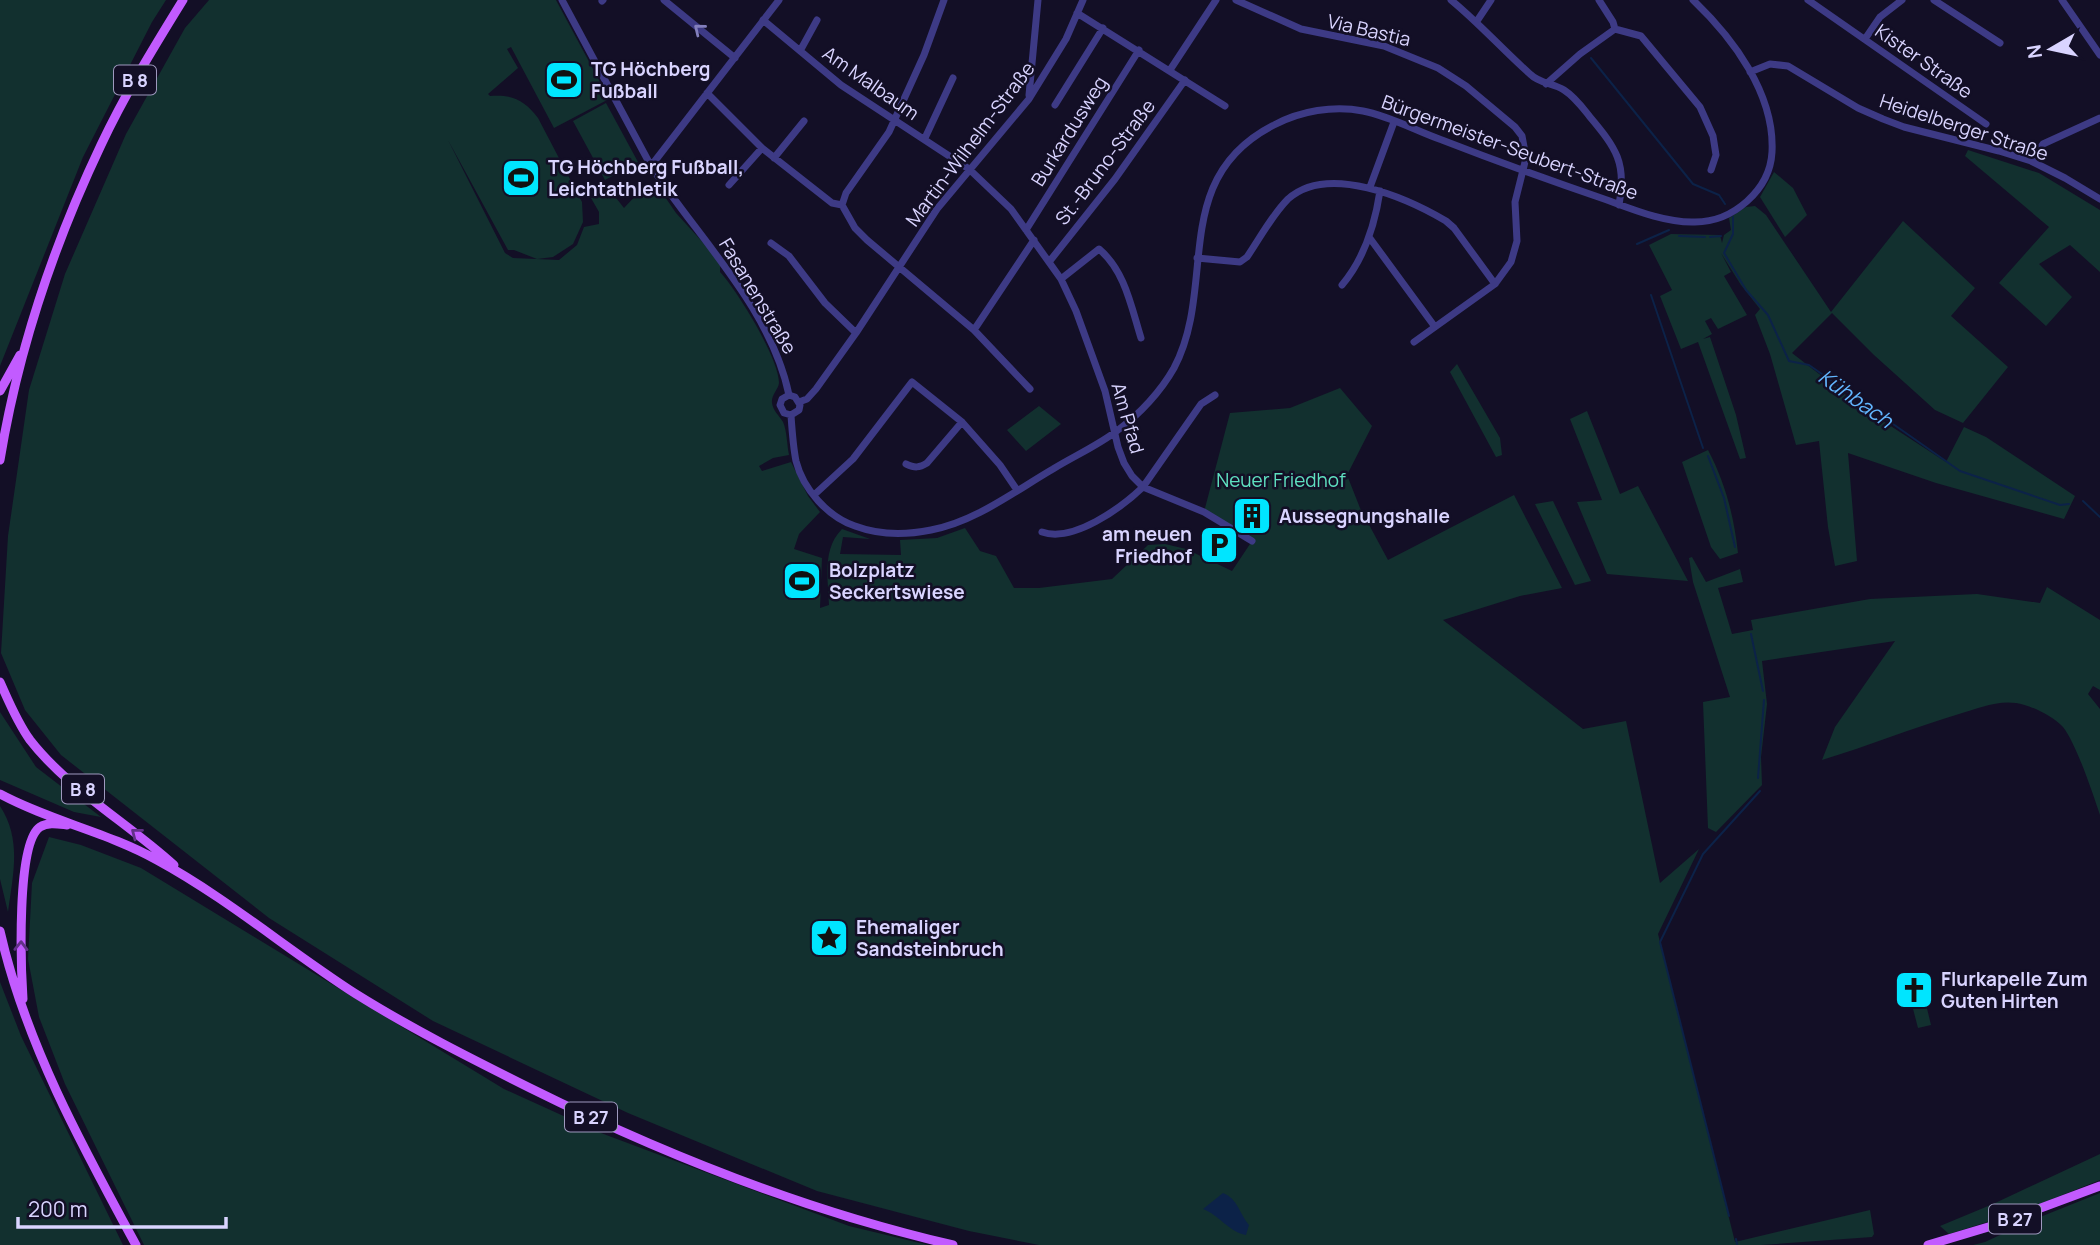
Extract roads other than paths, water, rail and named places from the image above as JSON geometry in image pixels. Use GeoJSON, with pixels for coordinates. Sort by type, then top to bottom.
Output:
{"type":"FeatureCollection","features":[{"type":"Feature","properties":{"kind":"main road","name":"B 8"},"geometry":{"type":"LineString","coordinates":[[0,460],[25,348],[64,232],[125,97],[183,0]]}},
{"type":"Feature","properties":{"kind":"main road"},"geometry":{"type":"LineString","coordinates":[[0,391],[25,348]]}},
{"type":"Feature","properties":{"kind":"main road","name":"B 8"},"geometry":{"type":"LineString","coordinates":[[0,682],[13,714],[47,760],[188,878]]}},
{"type":"Feature","properties":{"kind":"main road","name":"B 27"},"geometry":{"type":"LineString","coordinates":[[3,796],[134,848],[188,878],[367,1000],[447,1047],[577,1111],[697,1164],[802,1202],[953,1245]]}},
{"type":"Feature","properties":{"kind":"main road","name":"B 27"},"geometry":{"type":"LineString","coordinates":[[24,1014],[20,943],[29,847],[32,837],[41,827],[54,824],[79,826]]}},
{"type":"Feature","properties":{"kind":"main road"},"geometry":{"type":"LineString","coordinates":[[0,930],[33,1038],[136,1245]]}},
{"type":"Feature","properties":{"kind":"main road","name":"B 27"},"geometry":{"type":"LineString","coordinates":[[1928,1245],[2007,1222],[2100,1186]]}},
{"type":"Feature","properties":{"kind":"street","name":"Fasanenstraße"},"geometry":{"type":"LineString","coordinates":[[562,0],[651,166],[736,282],[783,367],[789,395]]}},
{"type":"Feature","properties":{"kind":"street"},"geometry":{"type":"LineString","coordinates":[[664,0],[735,58]]}},
{"type":"Feature","properties":{"kind":"street"},"geometry":{"type":"LineString","coordinates":[[651,166],[779,0]]}},
{"type":"Feature","properties":{"kind":"street"},"geometry":{"type":"LineString","coordinates":[[944,0],[924,55],[895,121],[876,154],[846,193],[842,205],[855,228],[974,330],[1030,389]]}},
{"type":"Feature","properties":{"kind":"street"},"geometry":{"type":"LineString","coordinates":[[1029,99],[1038,0]]}},
{"type":"Feature","properties":{"kind":"street","name":"Martin-Wilhelm-Straße"},"geometry":{"type":"LineString","coordinates":[[799,402],[811,396],[856,333],[937,209],[1029,99],[1066,38],[1083,0]]}},
{"type":"Feature","properties":{"kind":"street"},"geometry":{"type":"LineString","coordinates":[[1170,70],[1216,0]]}},
{"type":"Feature","properties":{"kind":"street","name":"Via Bastia"},"geometry":{"type":"LineString","coordinates":[[1236,0],[1300,29],[1384,46],[1438,68],[1466,86],[1515,127],[1525,146],[1524,172],[1514,202],[1517,230],[1514,250],[1506,271],[1494,284]]}},
{"type":"Feature","properties":{"kind":"street"},"geometry":{"type":"LineString","coordinates":[[1451,0],[1477,21],[1531,75],[1546,84],[1560,87],[1571,95],[1616,148],[1622,172],[1619,205]]}},
{"type":"Feature","properties":{"kind":"street"},"geometry":{"type":"LineString","coordinates":[[1477,21],[1492,0]]}},
{"type":"Feature","properties":{"kind":"street"},"geometry":{"type":"LineString","coordinates":[[1598,0],[1614,22],[1615,29]]}},
{"type":"Feature","properties":{"kind":"street"},"geometry":{"type":"LineString","coordinates":[[1693,0],[1736,49],[1750,72]]}},
{"type":"Feature","properties":{"kind":"street","name":"Kister Straße"},"geometry":{"type":"LineString","coordinates":[[1808,0],[1986,124]]}},
{"type":"Feature","properties":{"kind":"street"},"geometry":{"type":"LineString","coordinates":[[1866,39],[1880,17],[1902,0]]}},
{"type":"Feature","properties":{"kind":"street"},"geometry":{"type":"LineString","coordinates":[[1934,0],[2000,43]]}},
{"type":"Feature","properties":{"kind":"street"},"geometry":{"type":"LineString","coordinates":[[2062,0],[2100,55]]}},
{"type":"Feature","properties":{"kind":"street"},"geometry":{"type":"LineString","coordinates":[[1077,13],[1225,106]]}},
{"type":"Feature","properties":{"kind":"street","name":"Am Malbaum"},"geometry":{"type":"LineString","coordinates":[[763,20],[841,85],[969,169]]}},
{"type":"Feature","properties":{"kind":"street","name":"Am Malbaum"},"geometry":{"type":"LineString","coordinates":[[800,51],[817,20]]}},
{"type":"Feature","properties":{"kind":"street"},"geometry":{"type":"LineString","coordinates":[[1055,105],[1103,28]]}},
{"type":"Feature","properties":{"kind":"street"},"geometry":{"type":"LineString","coordinates":[[1546,84],[1580,54],[1615,29]]}},
{"type":"Feature","properties":{"kind":"street"},"geometry":{"type":"LineString","coordinates":[[1615,29],[1641,36],[1700,107],[1713,136],[1716,155],[1711,170]]}},
{"type":"Feature","properties":{"kind":"street","name":"Burkardusweg"},"geometry":{"type":"LineString","coordinates":[[1026,230],[1139,50]]}},
{"type":"Feature","properties":{"kind":"street","name":"Heidelberger Straße"},"geometry":{"type":"LineString","coordinates":[[1750,72],[1770,64],[1788,66],[1858,108],[1882,119],[2031,161],[2065,177],[2100,199]]}},
{"type":"Feature","properties":{"kind":"street","name":"Bürgermeister-Seubert-Straße"},"geometry":{"type":"LineString","coordinates":[[791,415],[796,461],[801,474],[824,508],[852,526],[882,533],[929,531],[952,524],[972,516],[1114,433],[1151,399],[1174,368],[1183,348],[1189,323],[1201,227],[1211,192],[1228,163],[1260,132],[1296,115],[1320,110],[1362,110],[1619,205],[1694,223],[1724,216],[1753,197],[1766,178],[1773,147],[1770,125],[1750,72]]}},
{"type":"Feature","properties":{"kind":"street","name":"Am Malbaum"},"geometry":{"type":"LineString","coordinates":[[925,138],[953,78]]}},
{"type":"Feature","properties":{"kind":"street","name":"St.-Bruno-Straße"},"geometry":{"type":"LineString","coordinates":[[1049,262],[1115,179],[1185,80]]}},
{"type":"Feature","properties":{"kind":"street"},"geometry":{"type":"LineString","coordinates":[[706,93],[774,158],[832,203],[842,205]]}},
{"type":"Feature","properties":{"kind":"street"},"geometry":{"type":"LineString","coordinates":[[2031,161],[2043,144],[2100,118]]}},
{"type":"Feature","properties":{"kind":"street"},"geometry":{"type":"LineString","coordinates":[[774,158],[804,121]]}},
{"type":"Feature","properties":{"kind":"street"},"geometry":{"type":"LineString","coordinates":[[1370,187],[1394,122]]}},
{"type":"Feature","properties":{"kind":"street"},"geometry":{"type":"LineString","coordinates":[[729,185],[762,148]]}},
{"type":"Feature","properties":{"kind":"street","name":"Am Pfad"},"geometry":{"type":"LineString","coordinates":[[969,169],[1011,209],[1060,279],[1087,337],[1124,463],[1143,487]]}},
{"type":"Feature","properties":{"kind":"street"},"geometry":{"type":"LineString","coordinates":[[1197,258],[1240,262],[1247,257],[1289,198],[1311,186],[1331,184],[1370,187],[1381,191],[1446,221],[1454,228],[1494,284],[1414,342]]}},
{"type":"Feature","properties":{"kind":"street"},"geometry":{"type":"LineString","coordinates":[[1342,285],[1356,265],[1369,237],[1381,191]]}},
{"type":"Feature","properties":{"kind":"street"},"geometry":{"type":"LineString","coordinates":[[1369,237],[1434,327]]}},
{"type":"Feature","properties":{"kind":"street"},"geometry":{"type":"LineString","coordinates":[[974,330],[1034,240]]}},
{"type":"Feature","properties":{"kind":"street"},"geometry":{"type":"LineString","coordinates":[[771,243],[789,256],[825,303],[856,333]]}},
{"type":"Feature","properties":{"kind":"street"},"geometry":{"type":"LineString","coordinates":[[1060,279],[1099,249],[1118,270],[1141,338]]}},
{"type":"Feature","properties":{"kind":"street"},"geometry":{"type":"LineString","coordinates":[[814,495],[853,460],[912,382],[962,422],[1000,465],[1017,490]]}},
{"type":"Feature","properties":{"kind":"street"},"geometry":{"type":"LineString","coordinates":[[789,395],[799,402],[799,410],[791,415],[784,413],[780,405],[783,397],[789,395]]}},
{"type":"Feature","properties":{"kind":"street"},"geometry":{"type":"LineString","coordinates":[[1042,532],[1052,536],[1073,531],[1107,515],[1143,487],[1201,404],[1214,395]]}},
{"type":"Feature","properties":{"kind":"street"},"geometry":{"type":"LineString","coordinates":[[906,464],[921,467],[928,463],[962,422]]}},
{"type":"Feature","properties":{"kind":"street"},"geometry":{"type":"LineString","coordinates":[[1143,487],[1204,512],[1252,541]]}},
{"type":"Feature","properties":{"kind":"water"},"geometry":{"type":"Polygon","coordinates":[[[1223,1193],[1235,1203],[1249,1225],[1246,1235],[1234,1231],[1203,1209],[1223,1193]]]}},
{"type":"Feature","properties":{"kind":"waterway","name":"Kühbach"},"geometry":{"type":"LineString","coordinates":[[1591,58],[1693,184],[1719,195],[1725,204]]}},
{"type":"Feature","properties":{"kind":"waterway","name":"Kühbach"},"geometry":{"type":"LineString","coordinates":[[1733,217],[1733,234],[1724,253],[1746,290],[1768,315],[1789,361],[1809,365],[1960,471],[2060,505],[2069,504]]}},
{"type":"Feature","properties":{"kind":"waterway"},"geometry":{"type":"LineString","coordinates":[[1637,244],[1669,230]]}},
{"type":"Feature","properties":{"kind":"waterway"},"geometry":{"type":"LineString","coordinates":[[1679,236],[1705,237]]}},
{"type":"Feature","properties":{"kind":"waterway"},"geometry":{"type":"LineString","coordinates":[[1710,237],[1721,236]]}},
{"type":"Feature","properties":{"kind":"waterway"},"geometry":{"type":"LineString","coordinates":[[1651,295],[1703,448]]}},
{"type":"Feature","properties":{"kind":"waterway"},"geometry":{"type":"LineString","coordinates":[[1708,456],[1724,498],[1735,547]]}},
{"type":"Feature","properties":{"kind":"waterway","name":"Kühbach"},"geometry":{"type":"LineString","coordinates":[[2083,501],[2100,517]]}},
{"type":"Feature","properties":{"kind":"waterway"},"geometry":{"type":"LineString","coordinates":[[1751,634],[1763,691]]}},
{"type":"Feature","properties":{"kind":"waterway"},"geometry":{"type":"LineString","coordinates":[[1758,778],[1764,700]]}},
{"type":"Feature","properties":{"kind":"waterway"},"geometry":{"type":"LineString","coordinates":[[1729,1216],[1660,942],[1703,854],[1760,791]]}},
{"type":"Feature","properties":{"kind":"waterway"},"geometry":{"type":"LineString","coordinates":[[1736,1239],[1737,1244]]}},
{"type":"Feature","properties":{"kind":"place","name":"TG Höchberg Fußball"},"geometry":{"type":"Point","coordinates":[564,80]}},
{"type":"Feature","properties":{"kind":"place","name":"TG Höchberg Fußball, Leichtathletik"},"geometry":{"type":"Point","coordinates":[521,178]}},
{"type":"Feature","properties":{"kind":"place","name":"Aussegnungshalle"},"geometry":{"type":"Point","coordinates":[1252,516]}},
{"type":"Feature","properties":{"kind":"place","name":"am neuen Friedhof"},"geometry":{"type":"Point","coordinates":[1219,545]}},
{"type":"Feature","properties":{"kind":"place","name":"Bolzplatz Seckertswiese"},"geometry":{"type":"Point","coordinates":[802,581]}},
{"type":"Feature","properties":{"kind":"place","name":"Ehemaliger Sandsteinbruch"},"geometry":{"type":"Point","coordinates":[829,938]}},
{"type":"Feature","properties":{"kind":"place","name":"Flurkapelle Zum Guten Hirten"},"geometry":{"type":"Point","coordinates":[1914,990]}},
{"type":"Feature","properties":{"kind":"park label","name":"Neuer Friedhof"},"geometry":{"type":"Point","coordinates":[1281,480]}}]}
